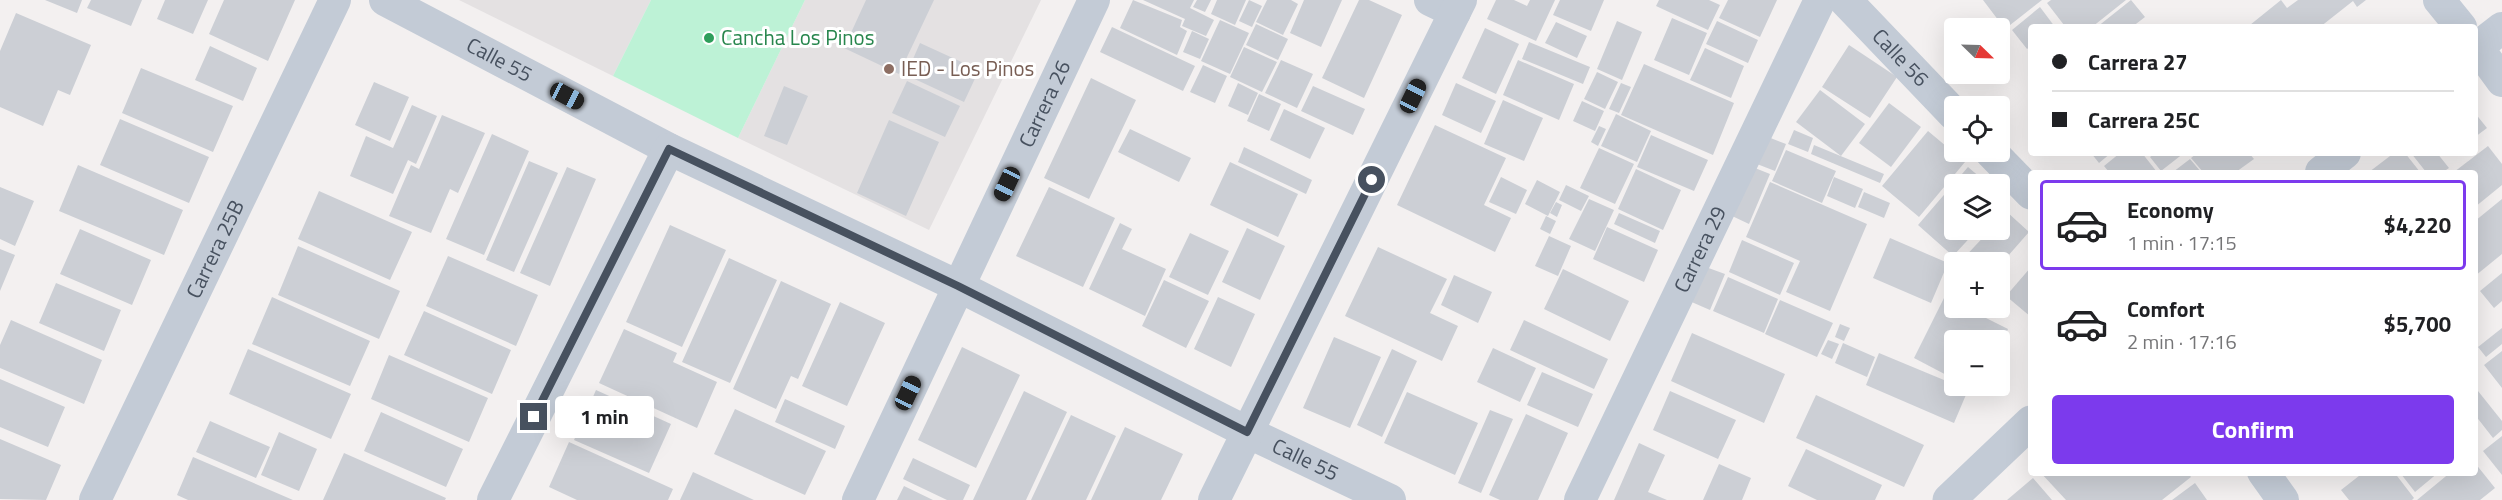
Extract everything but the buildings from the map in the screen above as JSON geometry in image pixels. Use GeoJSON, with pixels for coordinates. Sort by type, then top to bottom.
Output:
{"type":"FeatureCollection","features":[{"type":"Feature","properties":{"kind":"street","name":"Carrera 25B"},"geometry":{"type":"LineString","coordinates":[[95,500],[335,0]]}},
{"type":"Feature","properties":{"kind":"street","name":"Calle 55"},"geometry":{"type":"LineString","coordinates":[[386,0],[669,149],[958,286],[1247,432],[1390,500]]}},
{"type":"Feature","properties":{"kind":"street","name":"Carrera 26"},"geometry":{"type":"LineString","coordinates":[[858,500],[1094,0]]}},
{"type":"Feature","properties":{"kind":"street","name":"Carrera 29"},"geometry":{"type":"LineString","coordinates":[[1580,500],[1820,0]]}},
{"type":"Feature","properties":{"kind":"street","name":"Calle 56"},"geometry":{"type":"LineString","coordinates":[[1845,0],[1944,104]]}},
{"type":"Feature","properties":{"kind":"street"},"geometry":{"type":"LineString","coordinates":[[2439,0],[2458,24]]}},
{"type":"Feature","properties":{"kind":"street"},"geometry":{"type":"LineString","coordinates":[[1214,500],[1449,4]]}},
{"type":"Feature","properties":{"kind":"street"},"geometry":{"type":"LineString","coordinates":[[2478,39],[2502,28]]}},
{"type":"Feature","properties":{"kind":"street"},"geometry":{"type":"LineString","coordinates":[[2478,50],[2502,81]]}},
{"type":"Feature","properties":{"kind":"street"},"geometry":{"type":"LineString","coordinates":[[493,500],[669,149]]}},
{"type":"Feature","properties":{"kind":"street"},"geometry":{"type":"LineString","coordinates":[[2324,170],[2341,156]]}},
{"type":"Feature","properties":{"kind":"street"},"geometry":{"type":"LineString","coordinates":[[2001,162],[2028,190]]}},
{"type":"Feature","properties":{"kind":"street"},"geometry":{"type":"LineString","coordinates":[[1949,500],[2028,425]]}},
{"type":"Feature","properties":{"kind":"street"},"geometry":{"type":"LineString","coordinates":[[2266,476],[2283,500]]}},
{"type":"Feature","properties":{"kind":"shaded area"},"geometry":{"type":"Polygon","coordinates":[[[459,0],[651,0],[613,76],[459,0]]]}},
{"type":"Feature","properties":{"kind":"shaded area","name":"IED - Los Pinos"},"geometry":{"type":"Polygon","coordinates":[[[805,0],[1041,0],[929,230],[738,138],[805,0]]]}},
{"type":"Feature","properties":{"kind":"green space","name":"Cancha Los Pinos"},"geometry":{"type":"Polygon","coordinates":[[[651,0],[805,0],[738,138],[613,76],[651,0]]]}},
{"type":"Feature","properties":{"kind":"place","name":"Cancha Los Pinos"},"geometry":{"type":"Point","coordinates":[709,38]}},
{"type":"Feature","properties":{"kind":"place","name":"IED - Los Pinos"},"geometry":{"type":"Point","coordinates":[889,69]}},
{"type":"Feature","properties":{"kind":"route"},"geometry":{"type":"LineString","coordinates":[[534,417],[669,149],[958,286],[1247,432],[1372,180]]}}]}
